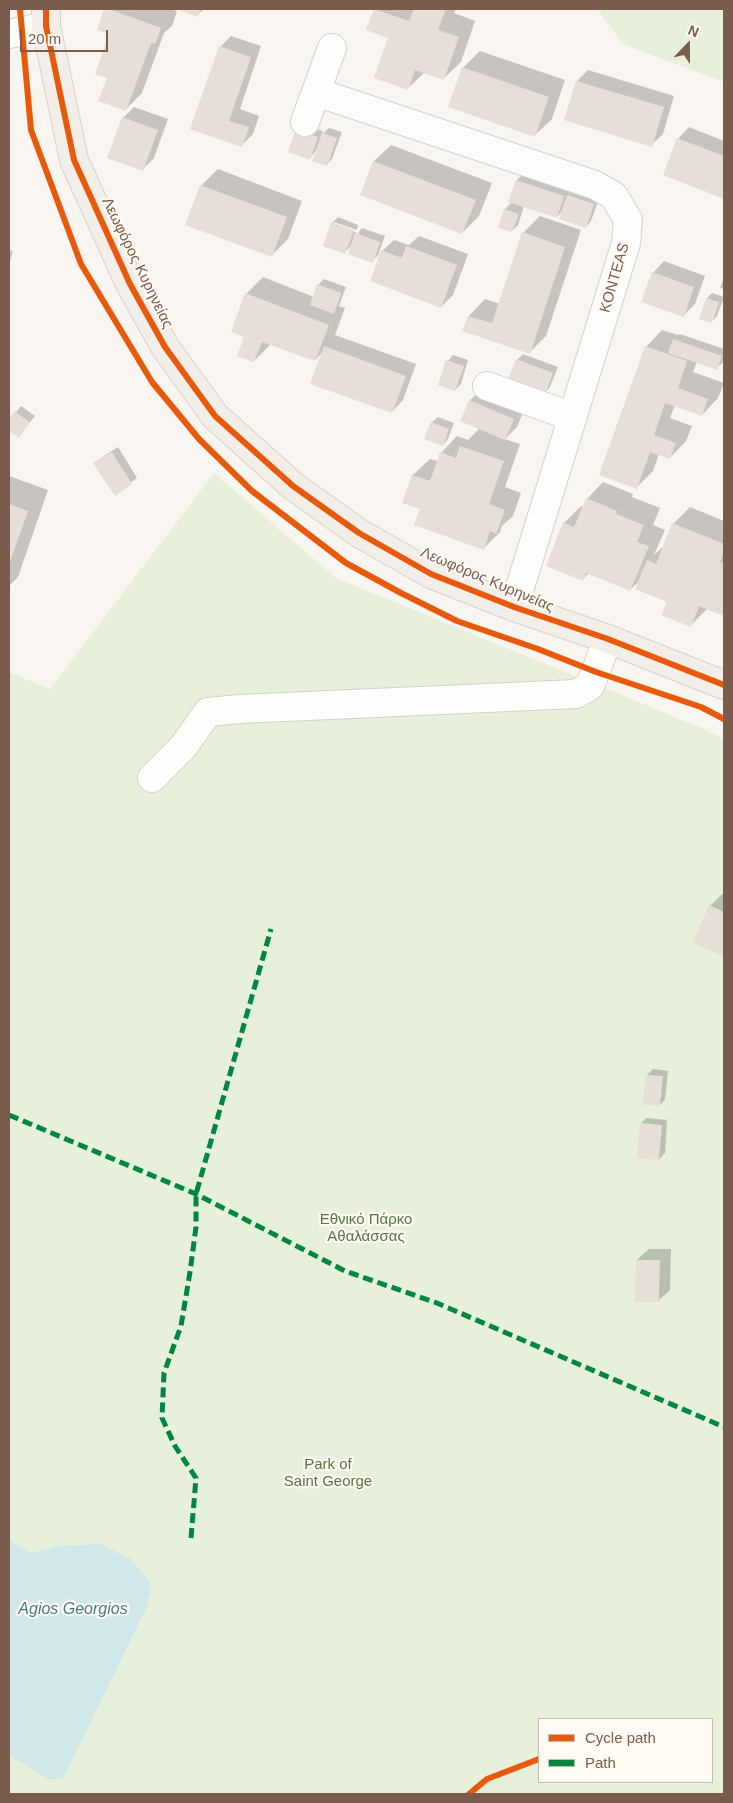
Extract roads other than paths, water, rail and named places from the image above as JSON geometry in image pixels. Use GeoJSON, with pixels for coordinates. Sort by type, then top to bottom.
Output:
{"type":"FeatureCollection","features":[{"type":"Feature","properties":{"kind":"main road","name":"Λεωφόρος Κυρηνείας"},"geometry":{"type":"LineString","coordinates":[[46,18],[74,160],[134,292],[165,347],[215,416],[292,486],[359,533],[431,574],[514,607],[608,639],[724,685]]}},
{"type":"Feature","properties":{"kind":"street"},"geometry":{"type":"LineString","coordinates":[[9,34],[46,18]]}},
{"type":"Feature","properties":{"kind":"street"},"geometry":{"type":"LineString","coordinates":[[305,122],[332,48]]}},
{"type":"Feature","properties":{"kind":"street","name":"KONTEAS"},"geometry":{"type":"LineString","coordinates":[[316,92],[595,185],[614,196],[628,220],[626,242],[514,607]]}},
{"type":"Feature","properties":{"kind":"street"},"geometry":{"type":"LineString","coordinates":[[487,386],[573,417]]}},
{"type":"Feature","properties":{"kind":"street"},"geometry":{"type":"LineString","coordinates":[[152,778],[183,747],[208,712],[250,708],[576,694],[590,686],[608,639]]}},
{"type":"Feature","properties":{"kind":"water","name":"Agios Georgios"},"geometry":{"type":"Polygon","coordinates":[[[9,1540],[30,1553],[58,1546],[101,1544],[131,1559],[151,1584],[147,1607],[63,1778],[50,1780],[9,1755],[9,1540]]]}},
{"type":"Feature","properties":{"kind":"park label","name":"Εθνικό Πάρκο Αθαλάσσας"},"geometry":{"type":"Point","coordinates":[366,1228]}},
{"type":"Feature","properties":{"kind":"park label","name":"Park of Saint George"},"geometry":{"type":"Point","coordinates":[328,1474]}}]}
